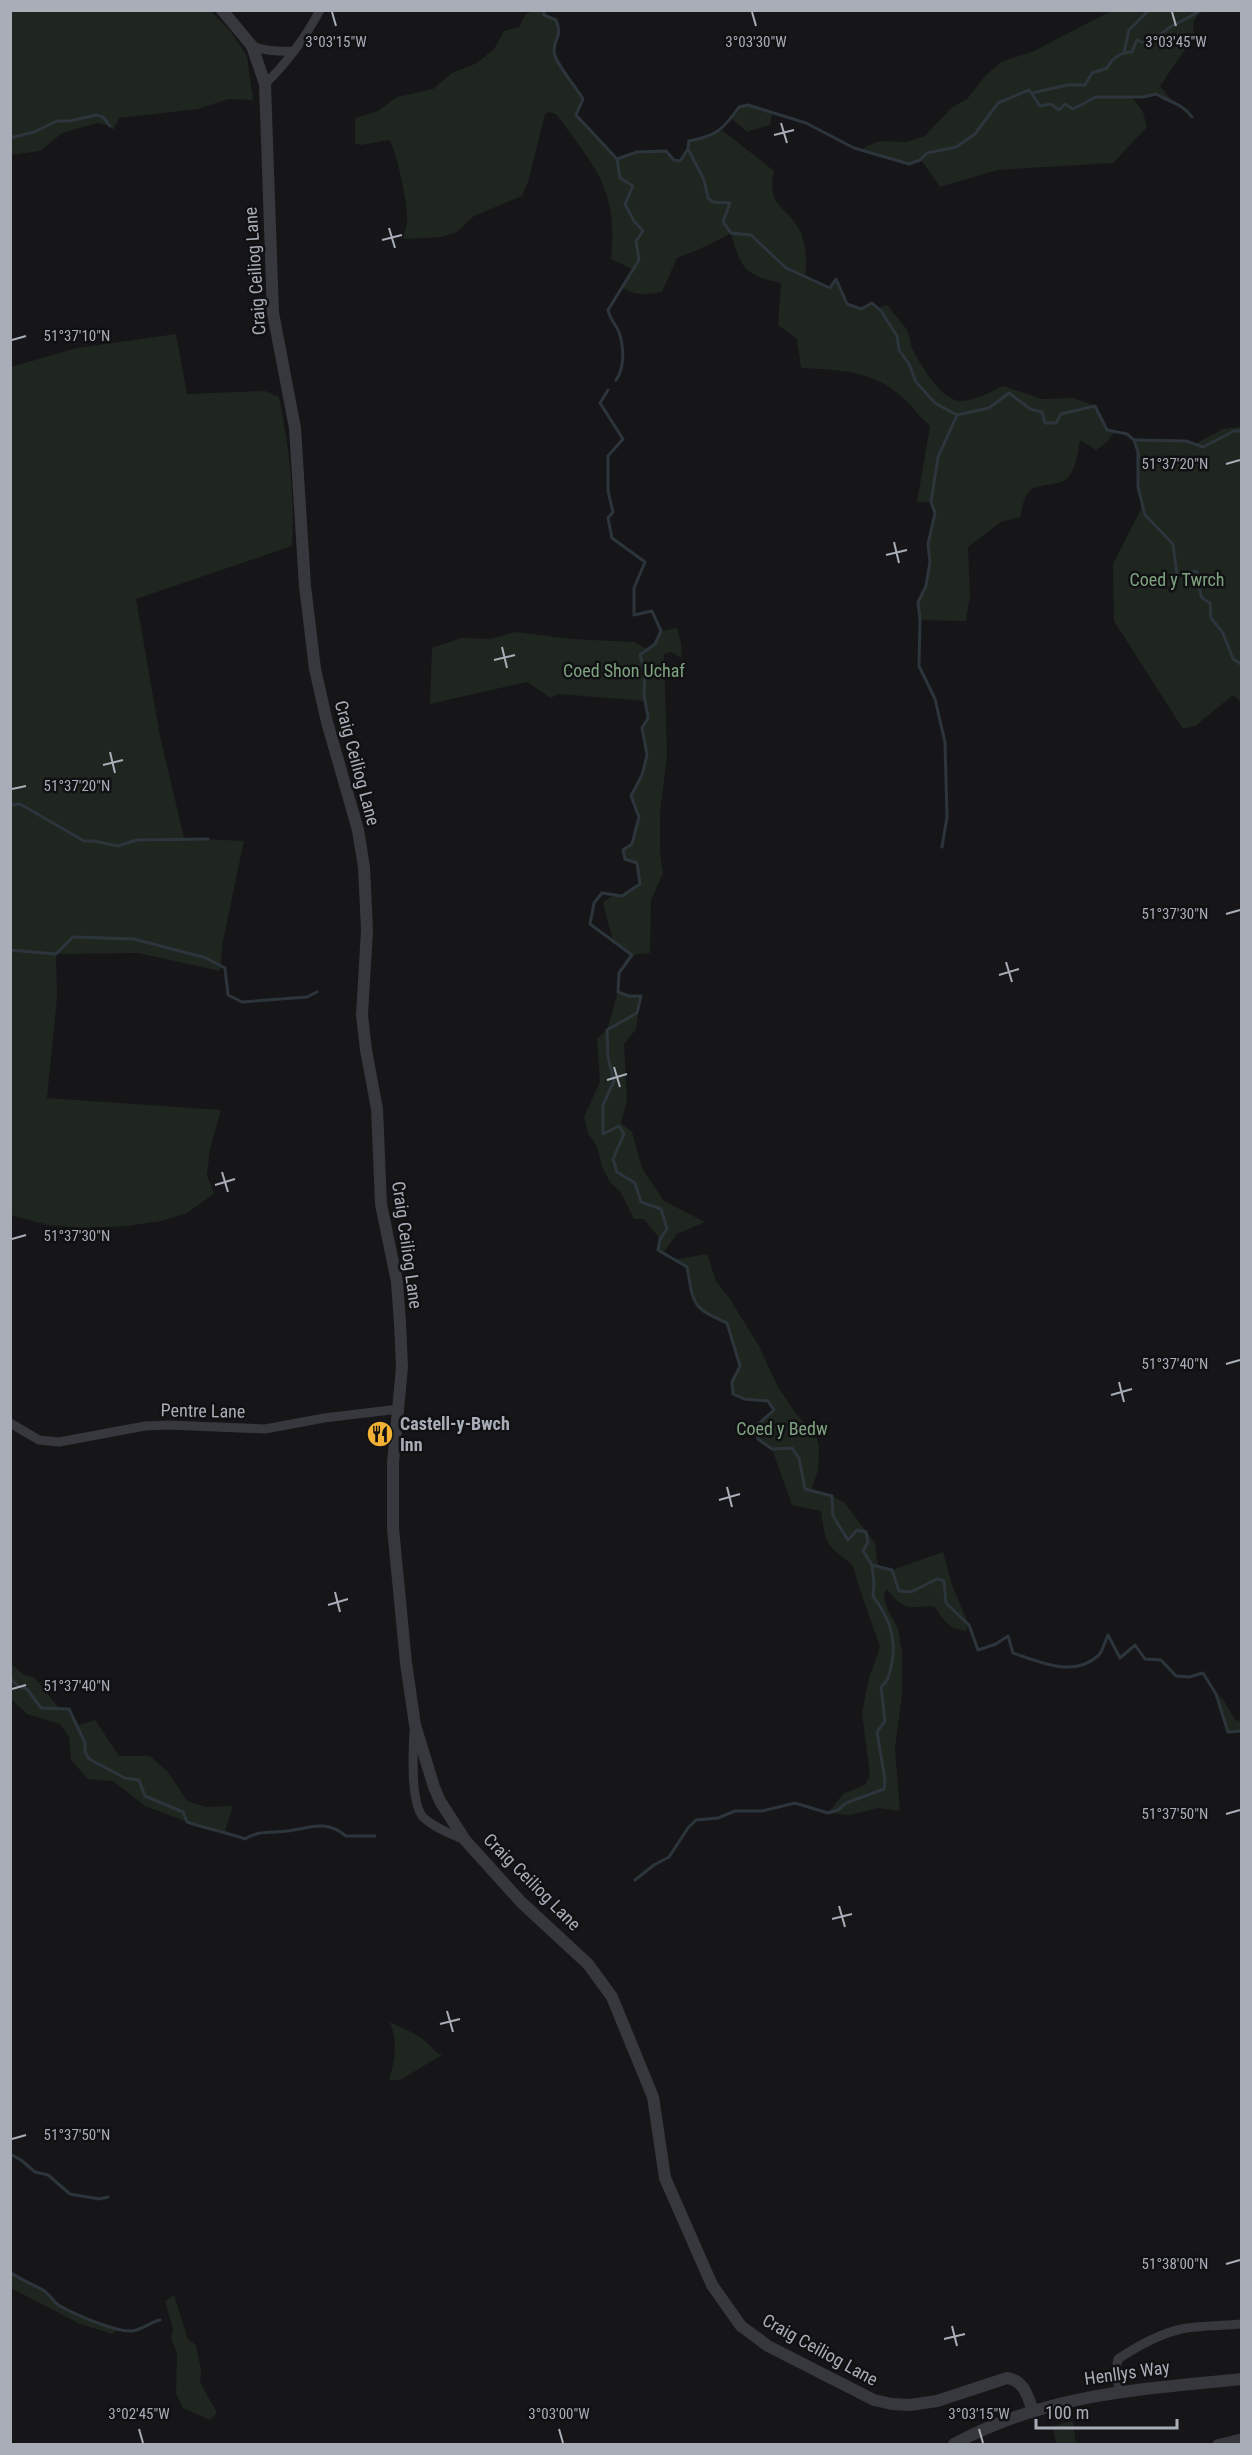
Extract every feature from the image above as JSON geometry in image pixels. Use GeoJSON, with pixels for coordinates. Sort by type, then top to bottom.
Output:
{"type":"FeatureCollection","features":[{"type":"Feature","properties":{"kind":"street","name":"Craig Ceiliog Lane"},"geometry":{"type":"LineString","coordinates":[[222,10],[252,46],[265,84],[273,314],[295,428],[305,586],[315,669],[327,722],[358,830],[364,867],[367,930],[362,1015],[376,1109],[381,1204],[399,1298],[402,1367],[391,1497],[406,1663],[415,1725],[440,1802],[465,1840],[521,1902],[582,1958],[601,1979],[612,1998],[652,2097],[665,2178],[712,2285],[741,2326],[768,2346],[874,2400],[910,2405],[937,2401],[1007,2378],[1014,2378],[1020,2384],[1034,2411]]}},
{"type":"Feature","properties":{"kind":"street"},"geometry":{"type":"LineString","coordinates":[[265,84],[287,63],[306,36],[320,10]]}},
{"type":"Feature","properties":{"kind":"street"},"geometry":{"type":"LineString","coordinates":[[252,46],[263,50],[294,51]]}},
{"type":"Feature","properties":{"kind":"street","name":"Pentre Lane"},"geometry":{"type":"LineString","coordinates":[[10,1423],[39,1440],[59,1442],[145,1426],[266,1429],[324,1418],[399,1409]]}},
{"type":"Feature","properties":{"kind":"street"},"geometry":{"type":"LineString","coordinates":[[415,1725],[414,1784],[422,1817],[465,1840]]}},
{"type":"Feature","properties":{"kind":"street"},"geometry":{"type":"LineString","coordinates":[[1119,2391],[1116,2369],[1118,2359],[1125,2354],[1182,2329],[1242,2324]]}},
{"type":"Feature","properties":{"kind":"street","name":"Henllys Way"},"geometry":{"type":"LineString","coordinates":[[954,2445],[1003,2421],[1078,2398],[1119,2391],[1242,2379]]}},
{"type":"Feature","properties":{"kind":"street"},"geometry":{"type":"LineString","coordinates":[[1217,2445],[1242,2438]]}},
{"type":"Feature","properties":{"kind":"green space"},"geometry":{"type":"Polygon","coordinates":[[[11,10],[211,11],[231,32],[247,56],[253,100],[228,99],[198,109],[119,118],[113,130],[110,126],[98,123],[62,133],[40,151],[11,155],[11,10]]]}},
{"type":"Feature","properties":{"kind":"green space"},"geometry":{"type":"Polygon","coordinates":[[[1113,10],[1203,11],[1194,22],[1195,35],[1160,86],[1174,103],[1156,94],[1143,97],[1131,96],[1143,112],[1147,127],[1113,163],[997,170],[940,187],[921,160],[909,164],[863,150],[880,141],[907,142],[925,136],[951,108],[967,99],[986,75],[1001,62],[1034,51],[1113,10]]]}},
{"type":"Feature","properties":{"kind":"green space"},"geometry":{"type":"Polygon","coordinates":[[[532,11],[544,11],[544,15],[556,20],[559,31],[554,46],[555,56],[583,99],[576,115],[617,159],[637,152],[666,151],[674,160],[680,161],[688,149],[689,141],[707,138],[722,130],[774,171],[772,183],[775,199],[795,222],[804,243],[805,277],[830,288],[836,279],[847,304],[860,309],[872,303],[878,308],[887,305],[907,330],[912,348],[925,371],[945,394],[953,399],[965,401],[1003,386],[1042,399],[1074,398],[1095,406],[1107,430],[1115,431],[1107,442],[1096,450],[1080,440],[1075,464],[1065,480],[1031,490],[1024,499],[1020,517],[1001,522],[968,547],[970,595],[966,621],[920,620],[918,602],[926,586],[930,562],[928,544],[935,513],[931,502],[917,502],[930,426],[909,403],[879,381],[854,373],[801,368],[797,339],[778,325],[781,283],[759,277],[741,263],[731,233],[677,258],[662,292],[642,294],[623,288],[634,270],[611,259],[611,215],[601,181],[583,150],[557,115],[550,112],[545,114],[528,182],[522,196],[474,216],[457,232],[442,237],[403,239],[407,222],[406,202],[392,146],[389,140],[361,145],[355,143],[355,118],[378,111],[397,97],[433,89],[452,73],[477,63],[494,49],[504,31],[519,27],[525,15],[532,11]]]}},
{"type":"Feature","properties":{"kind":"green space"},"geometry":{"type":"Polygon","coordinates":[[[748,105],[772,113],[770,125],[747,132],[731,118],[739,107],[748,105]]]}},
{"type":"Feature","properties":{"kind":"green space"},"geometry":{"type":"Polygon","coordinates":[[[176,334],[187,394],[265,391],[279,397],[286,434],[292,490],[292,546],[136,599],[160,736],[184,838],[244,841],[223,941],[220,971],[138,953],[56,954],[57,997],[47,1098],[221,1110],[210,1149],[207,1175],[214,1194],[187,1213],[161,1221],[127,1226],[82,1228],[48,1225],[10,1215],[11,367],[77,348],[176,334]]]}},
{"type":"Feature","properties":{"kind":"green space","name":"Coed y Twrch"},"geometry":{"type":"Polygon","coordinates":[[[1241,427],[1241,702],[1233,695],[1195,726],[1183,729],[1114,621],[1113,564],[1143,505],[1134,440],[1186,441],[1195,444],[1223,429],[1241,427]]]}},
{"type":"Feature","properties":{"kind":"green space","name":"Coed Shon Uchaf"},"geometry":{"type":"Polygon","coordinates":[[[677,628],[682,658],[671,652],[664,654],[667,756],[660,812],[660,854],[663,873],[651,900],[650,953],[632,955],[613,941],[603,903],[614,894],[622,895],[640,884],[637,864],[625,859],[623,850],[632,844],[639,817],[631,796],[642,775],[647,755],[642,728],[648,717],[645,701],[558,694],[551,698],[527,682],[430,704],[432,648],[461,638],[490,639],[516,632],[572,639],[634,642],[647,649],[655,644],[661,631],[677,628]]]}},
{"type":"Feature","properties":{"kind":"green space"},"geometry":{"type":"Polygon","coordinates":[[[618,992],[629,996],[641,996],[636,1029],[624,1044],[627,1100],[621,1123],[632,1132],[642,1168],[664,1201],[705,1222],[677,1234],[663,1253],[658,1250],[660,1239],[644,1219],[634,1219],[620,1191],[610,1182],[602,1167],[597,1146],[588,1133],[584,1117],[600,1082],[597,1039],[607,1030],[618,992]]]}},
{"type":"Feature","properties":{"kind":"green space","name":"Coed y Bedw"},"geometry":{"type":"Polygon","coordinates":[[[707,1254],[716,1281],[759,1346],[778,1387],[797,1415],[816,1435],[819,1447],[818,1470],[811,1491],[832,1496],[844,1502],[875,1543],[878,1567],[892,1570],[943,1552],[952,1585],[969,1625],[966,1631],[955,1628],[944,1620],[935,1607],[902,1605],[886,1589],[884,1597],[898,1628],[902,1652],[902,1694],[895,1749],[900,1811],[878,1808],[850,1815],[828,1813],[843,1794],[865,1785],[870,1775],[862,1713],[869,1678],[880,1647],[853,1565],[833,1548],[826,1538],[821,1511],[792,1505],[772,1449],[758,1439],[755,1427],[774,1410],[768,1401],[744,1399],[734,1394],[732,1382],[740,1366],[727,1323],[702,1313],[694,1300],[687,1267],[673,1260],[707,1254]]]}},
{"type":"Feature","properties":{"kind":"green space"},"geometry":{"type":"Polygon","coordinates":[[[11,1664],[24,1675],[34,1677],[59,1708],[69,1709],[76,1726],[95,1720],[119,1756],[150,1756],[168,1772],[187,1801],[206,1807],[233,1806],[225,1831],[209,1830],[145,1806],[113,1781],[88,1779],[71,1760],[69,1737],[60,1724],[27,1714],[11,1699],[11,1664]]]}},
{"type":"Feature","properties":{"kind":"green space"},"geometry":{"type":"Polygon","coordinates":[[[1216,1694],[1223,1699],[1235,1720],[1241,1721],[1241,1731],[1228,1732],[1216,1694]]]}},
{"type":"Feature","properties":{"kind":"green space"},"geometry":{"type":"Polygon","coordinates":[[[390,2022],[420,2037],[442,2055],[400,2080],[389,2080],[395,2051],[390,2022]]]}},
{"type":"Feature","properties":{"kind":"green space"},"geometry":{"type":"Polygon","coordinates":[[[11,2272],[46,2292],[62,2308],[119,2329],[112,2334],[78,2323],[11,2288],[11,2272]]]}},
{"type":"Feature","properties":{"kind":"green space"},"geometry":{"type":"Polygon","coordinates":[[[174,2295],[188,2339],[196,2345],[201,2370],[200,2382],[217,2413],[210,2420],[183,2408],[176,2393],[177,2352],[171,2339],[173,2329],[165,2301],[174,2295]]]}},
{"type":"Feature","properties":{"kind":"green space"},"geometry":{"type":"Polygon","coordinates":[[[1073,2421],[1076,2444],[1056,2444],[1053,2426],[1073,2421]]]}},
{"type":"Feature","properties":{"kind":"waterway"},"geometry":{"type":"LineString","coordinates":[[544,10],[544,15],[556,20],[558,26],[554,46],[555,56],[583,99],[576,115],[617,159],[620,178],[633,186],[625,204],[634,221],[643,231],[636,241],[639,260],[608,310],[622,344],[621,370],[616,380]]}},
{"type":"Feature","properties":{"kind":"waterway"},"geometry":{"type":"LineString","coordinates":[[1124,52],[1129,30],[1149,10]]}},
{"type":"Feature","properties":{"kind":"waterway"},"geometry":{"type":"LineString","coordinates":[[1033,93],[1067,85],[1085,85],[1092,73],[1107,68],[1117,56],[1132,52],[1137,40],[1146,44],[1200,10]]}},
{"type":"Feature","properties":{"kind":"waterway"},"geometry":{"type":"LineString","coordinates":[[688,148],[689,141],[718,131],[739,107],[748,105],[806,123],[854,148],[909,164],[920,160],[927,153],[956,147],[975,134],[998,103],[1029,90],[1040,106],[1051,104],[1059,110],[1065,104],[1073,109],[1096,97],[1143,97],[1156,94],[1180,106],[1192,117]]}},
{"type":"Feature","properties":{"kind":"waterway"},"geometry":{"type":"LineString","coordinates":[[10,138],[34,132],[57,121],[69,121],[96,115],[103,117],[110,126]]}},
{"type":"Feature","properties":{"kind":"waterway"},"geometry":{"type":"LineString","coordinates":[[617,159],[637,152],[666,151],[674,160],[680,161],[688,149],[704,180],[708,198],[713,202],[730,203],[723,222],[731,233],[751,235],[786,268],[830,288],[836,279],[847,304],[861,309],[872,303],[881,311],[897,336],[899,350],[909,364],[916,382],[935,403],[957,415],[989,408],[1009,393],[1030,409],[1042,412],[1045,423],[1056,423],[1061,414],[1095,406],[1107,430],[1127,434],[1134,440],[1138,452],[1138,487],[1145,515],[1173,544],[1177,575],[1196,571],[1201,580],[1199,587],[1202,598],[1210,603],[1211,618],[1223,633],[1233,659],[1242,665]]}},
{"type":"Feature","properties":{"kind":"waterway"},"geometry":{"type":"LineString","coordinates":[[608,390],[600,403],[623,439],[608,456],[608,491],[613,512],[608,518],[612,538],[645,562],[634,588],[634,615],[652,611],[661,631],[655,644],[640,655],[645,671],[644,695],[648,718],[642,728],[647,755],[642,775],[631,796],[639,817],[632,844],[623,850],[625,859],[637,863],[640,884],[622,896],[602,893],[594,903],[590,924],[632,955],[619,973],[618,992],[629,996],[641,996],[637,1013],[607,1030],[608,1057],[614,1081],[603,1105],[603,1134],[619,1126],[624,1134],[613,1159],[617,1172],[635,1183],[641,1202],[661,1209],[667,1229],[660,1239],[658,1250],[687,1267],[696,1303],[706,1313],[727,1323],[740,1366],[732,1382],[733,1394],[744,1399],[768,1401],[774,1410],[755,1427],[758,1439],[772,1449],[792,1448],[799,1458],[805,1489],[832,1496],[833,1516],[848,1540],[857,1530],[866,1532],[868,1542],[863,1551],[872,1565],[892,1570],[899,1591],[911,1592],[937,1579],[944,1581],[946,1603],[969,1625],[978,1650],[996,1644],[1008,1636],[1013,1653],[1045,1664],[1067,1667],[1088,1663],[1098,1656],[1108,1635],[1120,1658],[1135,1645],[1145,1659],[1161,1660],[1176,1676],[1189,1677],[1203,1673],[1216,1694],[1228,1732],[1242,1731]]}},
{"type":"Feature","properties":{"kind":"waterway"},"geometry":{"type":"LineString","coordinates":[[942,847],[947,817],[945,742],[935,699],[919,666],[918,602],[926,586],[930,562],[928,544],[935,513],[931,502],[938,457],[957,415]]}},
{"type":"Feature","properties":{"kind":"waterway"},"geometry":{"type":"LineString","coordinates":[[1134,440],[1186,441],[1203,447],[1234,431],[1242,431]]}},
{"type":"Feature","properties":{"kind":"waterway"},"geometry":{"type":"LineString","coordinates":[[10,805],[20,804],[84,841],[118,846],[137,840],[208,839]]}},
{"type":"Feature","properties":{"kind":"waterway"},"geometry":{"type":"LineString","coordinates":[[10,950],[56,954],[73,937],[134,939],[206,958],[225,968],[228,995],[242,1002],[307,997],[317,992]]}},
{"type":"Feature","properties":{"kind":"waterway"},"geometry":{"type":"LineString","coordinates":[[635,1880],[669,1857],[696,1820],[718,1818],[735,1811],[762,1811],[795,1803],[828,1813],[838,1810],[846,1803],[884,1789],[885,1780],[877,1732],[885,1721],[881,1687],[889,1676],[893,1657],[893,1638],[884,1612],[873,1596],[872,1565]]}},
{"type":"Feature","properties":{"kind":"waterway"},"geometry":{"type":"LineString","coordinates":[[10,1678],[18,1686],[27,1689],[41,1708],[69,1709],[85,1743],[85,1752],[89,1759],[125,1778],[139,1780],[145,1796],[183,1812],[187,1822],[245,1839],[260,1833],[318,1826],[331,1828],[346,1836],[375,1836]]}},
{"type":"Feature","properties":{"kind":"waterway"},"geometry":{"type":"LineString","coordinates":[[10,2154],[35,2172],[48,2175],[70,2194],[99,2199],[108,2197]]}},
{"type":"Feature","properties":{"kind":"waterway"},"geometry":{"type":"LineString","coordinates":[[10,2272],[43,2290],[60,2306],[105,2325],[134,2331],[160,2320]]}},
{"type":"Feature","properties":{"kind":"place","name":"Castell-y-Bwch Inn"},"geometry":{"type":"Point","coordinates":[380,1434]}}]}
